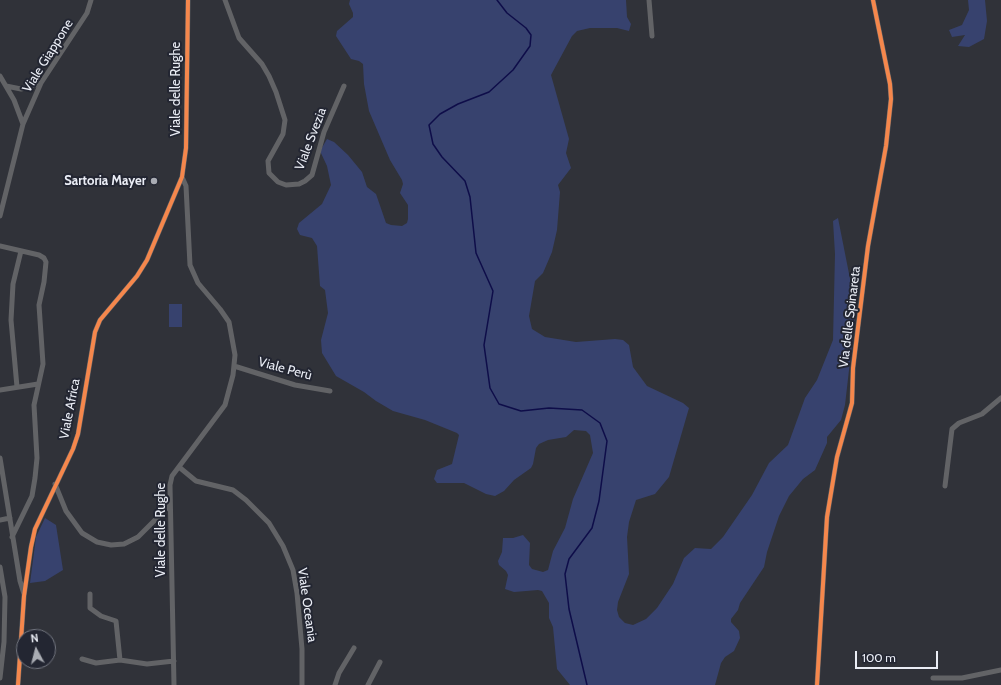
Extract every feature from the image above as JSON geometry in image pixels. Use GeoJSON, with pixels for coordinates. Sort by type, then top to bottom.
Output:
{"type":"FeatureCollection","features":[{"type":"Feature","properties":{"kind":"street","name":"Viale Giappone"},"geometry":{"type":"LineString","coordinates":[[0,216],[23,124],[41,83],[87,13],[90,0]]}},
{"type":"Feature","properties":{"kind":"street","name":"Viale delle Rughe"},"geometry":{"type":"LineString","coordinates":[[174,685],[170,485],[172,476],[220,415],[225,405],[234,366],[234,343],[229,322],[198,283],[190,265],[186,186],[182,177],[186,148],[188,0]]}},
{"type":"Feature","properties":{"kind":"street","name":"Viale Svezia"},"geometry":{"type":"LineString","coordinates":[[225,0],[238,36],[262,64],[269,76],[285,120],[283,134],[268,160],[269,173],[278,182],[286,185],[299,184],[305,181],[312,174],[324,132],[344,86]]}},
{"type":"Feature","properties":{"kind":"street"},"geometry":{"type":"LineString","coordinates":[[649,0],[652,36]]}},
{"type":"Feature","properties":{"kind":"street","name":"Via delle Spinareta"},"geometry":{"type":"LineString","coordinates":[[817,685],[827,517],[837,457],[852,403],[854,360],[868,246],[886,146],[891,99],[890,84],[873,0]]}},
{"type":"Feature","properties":{"kind":"street"},"geometry":{"type":"LineString","coordinates":[[0,76],[23,124]]}},
{"type":"Feature","properties":{"kind":"street"},"geometry":{"type":"LineString","coordinates":[[6,86],[21,89],[41,83]]}},
{"type":"Feature","properties":{"kind":"street","name":"Viale Africa"},"geometry":{"type":"LineString","coordinates":[[18,685],[24,596],[35,529],[55,484],[73,449],[78,434],[95,332],[100,320],[137,276],[147,260],[182,177]]}},
{"type":"Feature","properties":{"kind":"street"},"geometry":{"type":"LineString","coordinates":[[0,246],[41,256],[46,262],[44,282],[39,305],[43,357],[34,405],[37,458],[34,484],[32,496],[12,537]]}},
{"type":"Feature","properties":{"kind":"street"},"geometry":{"type":"LineString","coordinates":[[17,388],[10,320],[13,284],[20,251]]}},
{"type":"Feature","properties":{"kind":"street","name":"Viale Perù"},"geometry":{"type":"LineString","coordinates":[[234,366],[295,385],[330,391]]}},
{"type":"Feature","properties":{"kind":"street"},"geometry":{"type":"LineString","coordinates":[[0,390],[38,384]]}},
{"type":"Feature","properties":{"kind":"street"},"geometry":{"type":"LineString","coordinates":[[945,486],[952,428],[959,423],[982,414],[1001,398]]}},
{"type":"Feature","properties":{"kind":"street"},"geometry":{"type":"LineString","coordinates":[[0,458],[12,537],[24,596]]}},
{"type":"Feature","properties":{"kind":"street","name":"Viale Oceania"},"geometry":{"type":"LineString","coordinates":[[179,467],[196,481],[233,490],[246,500],[269,523],[284,546],[293,570],[297,592],[302,649],[302,685]]}},
{"type":"Feature","properties":{"kind":"street"},"geometry":{"type":"LineString","coordinates":[[55,484],[66,511],[82,533],[97,542],[111,545],[124,544],[138,537],[170,505]]}},
{"type":"Feature","properties":{"kind":"street"},"geometry":{"type":"LineString","coordinates":[[0,520],[10,518]]}},
{"type":"Feature","properties":{"kind":"street"},"geometry":{"type":"LineString","coordinates":[[0,567],[5,597],[4,642],[0,678]]}},
{"type":"Feature","properties":{"kind":"street"},"geometry":{"type":"LineString","coordinates":[[90,594],[90,608],[101,616],[116,621],[120,660]]}},
{"type":"Feature","properties":{"kind":"street"},"geometry":{"type":"LineString","coordinates":[[336,685],[339,673],[354,648]]}},
{"type":"Feature","properties":{"kind":"street"},"geometry":{"type":"LineString","coordinates":[[82,659],[96,663],[120,660],[147,664],[174,661]]}},
{"type":"Feature","properties":{"kind":"street"},"geometry":{"type":"LineString","coordinates":[[368,685],[380,662]]}},
{"type":"Feature","properties":{"kind":"street"},"geometry":{"type":"LineString","coordinates":[[933,678],[962,678],[1001,670]]}},
{"type":"Feature","properties":{"kind":"shaded area"},"geometry":{"type":"Polygon","coordinates":[[[350,0],[626,0],[627,17],[631,24],[629,31],[617,28],[590,28],[577,31],[572,36],[551,75],[569,139],[566,153],[571,168],[558,185],[560,192],[557,230],[552,252],[543,273],[535,281],[529,316],[532,329],[545,337],[576,342],[615,339],[623,340],[629,345],[633,367],[647,386],[683,403],[689,408],[669,477],[655,494],[636,500],[629,522],[627,537],[629,574],[618,602],[617,610],[619,617],[625,623],[633,625],[646,619],[657,608],[673,584],[684,558],[695,548],[711,549],[723,537],[752,495],[769,463],[788,445],[805,398],[817,380],[833,340],[835,254],[833,221],[838,218],[856,309],[845,405],[841,420],[827,437],[827,443],[815,470],[803,479],[789,496],[779,516],[767,552],[764,567],[731,619],[731,622],[739,631],[740,638],[734,651],[725,657],[721,663],[715,685],[570,685],[557,669],[553,627],[549,618],[549,603],[542,591],[514,592],[505,589],[508,575],[499,565],[498,561],[502,552],[503,538],[513,538],[523,535],[530,543],[529,565],[532,569],[543,572],[548,570],[553,551],[565,528],[573,499],[593,453],[590,435],[586,431],[574,430],[566,437],[548,440],[539,444],[536,448],[531,468],[514,480],[504,491],[495,496],[486,494],[464,483],[437,483],[434,479],[437,470],[452,464],[459,435],[425,420],[393,411],[376,401],[364,392],[336,376],[322,353],[321,340],[328,313],[325,290],[320,286],[317,246],[312,238],[300,235],[297,229],[299,223],[322,204],[331,185],[327,166],[320,151],[327,139],[334,142],[348,155],[362,172],[367,187],[376,194],[386,223],[402,226],[407,223],[408,219],[408,205],[400,193],[403,184],[402,180],[390,160],[369,111],[364,84],[363,64],[359,61],[351,59],[336,36],[337,31],[353,17],[349,4],[350,0]]]}},
{"type":"Feature","properties":{"kind":"shaded area"},"geometry":{"type":"Polygon","coordinates":[[[968,0],[985,0],[987,21],[984,39],[969,47],[958,46],[965,35],[952,37],[949,30],[962,25],[969,10],[968,0]]]}},
{"type":"Feature","properties":{"kind":"shaded area"},"geometry":{"type":"Polygon","coordinates":[[[169,304],[182,304],[182,327],[169,327],[169,304]]]}},
{"type":"Feature","properties":{"kind":"shaded area"},"geometry":{"type":"Polygon","coordinates":[[[45,518],[56,525],[63,570],[45,581],[30,583],[36,537],[45,518]]]}},
{"type":"Feature","properties":{"kind":"waterway"},"geometry":{"type":"LineString","coordinates":[[497,0],[507,13],[526,28],[531,35],[530,46],[513,70],[489,92],[458,104],[440,114],[429,125],[433,144],[442,157],[465,181],[470,197],[476,253],[493,291],[484,345],[490,388],[499,404],[521,411],[549,408],[582,410],[600,423],[607,441],[599,501],[592,528],[569,559],[565,574],[569,609],[587,685]]}},
{"type":"Feature","properties":{"kind":"cycle path"},"geometry":{"type":"LineString","coordinates":[[18,685],[24,596],[31,547],[35,529],[73,449],[78,434],[95,332],[100,320],[137,276],[147,260],[182,177],[186,148],[188,0]]}},
{"type":"Feature","properties":{"kind":"cycle path"},"geometry":{"type":"LineString","coordinates":[[817,685],[827,517],[837,457],[852,403],[853,368],[868,246],[886,146],[891,99],[890,84],[873,0]]}},
{"type":"Feature","properties":{"kind":"place","name":"Sartoria Mayer"},"geometry":{"type":"Point","coordinates":[154,181]}}]}
